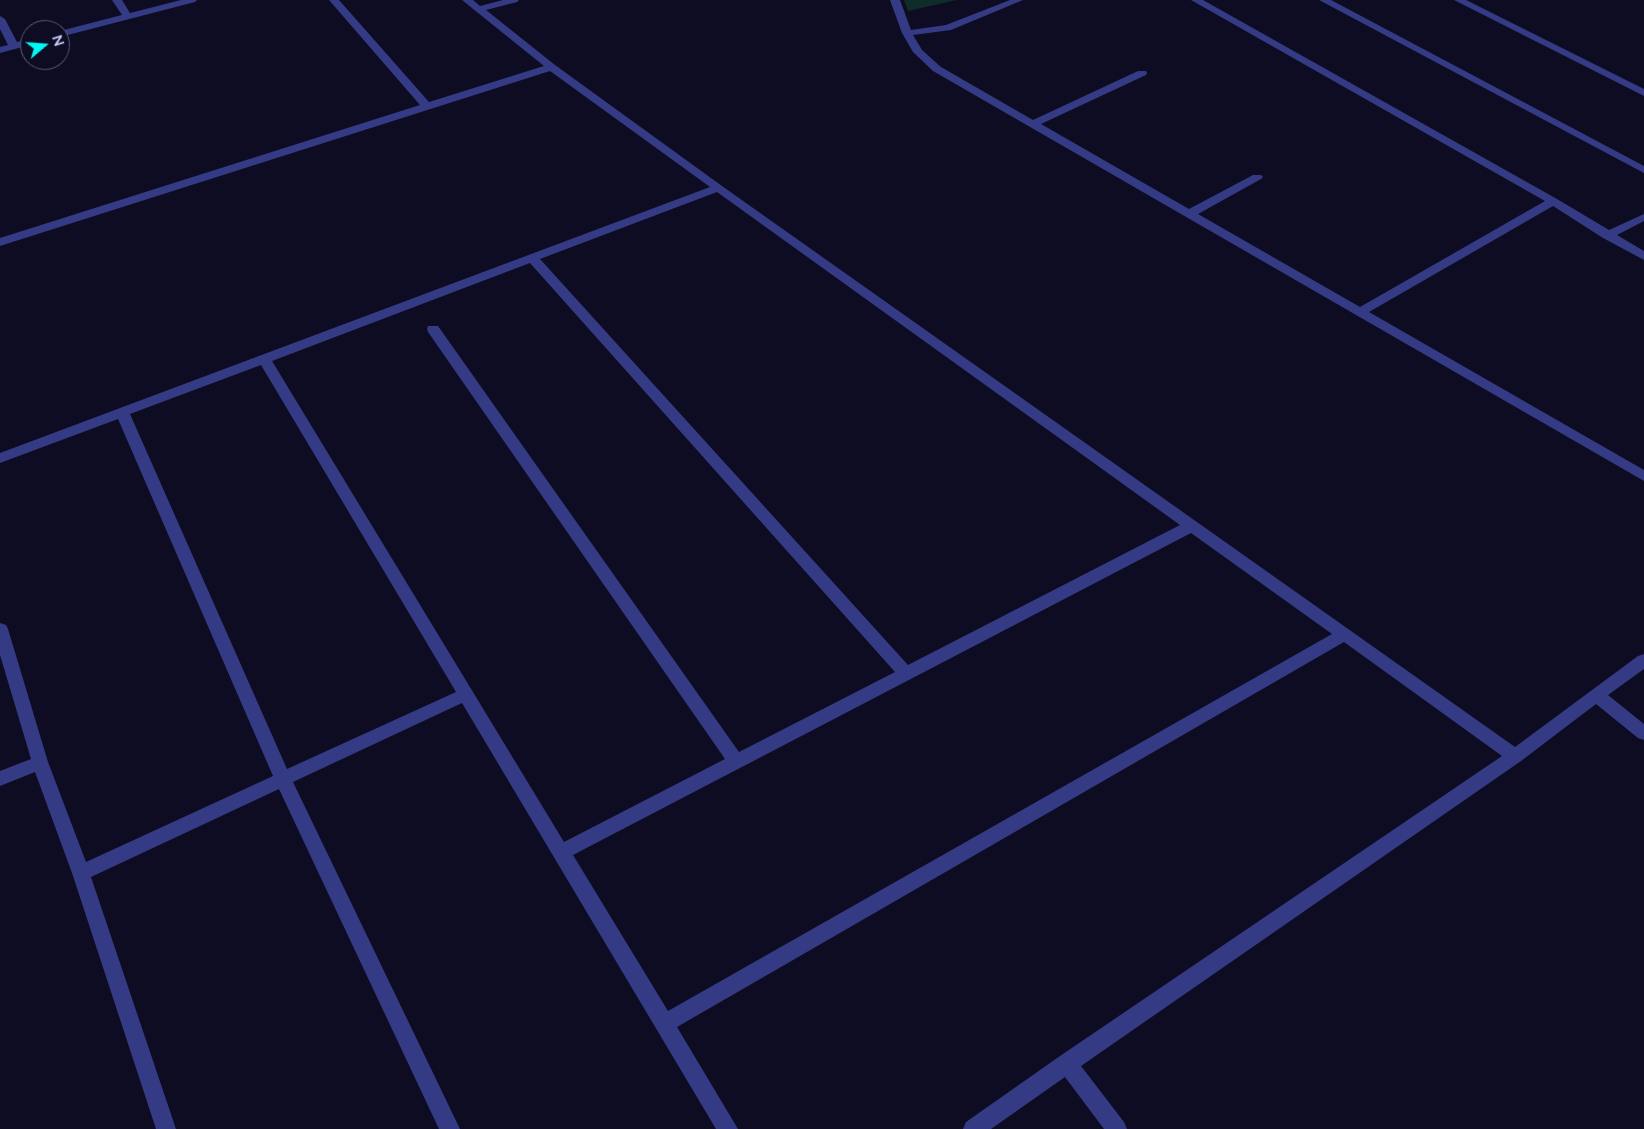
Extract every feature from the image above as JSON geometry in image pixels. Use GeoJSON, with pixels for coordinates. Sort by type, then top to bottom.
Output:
{"type":"FeatureCollection","features":[{"type":"Feature","properties":{"kind":"street"},"geometry":{"type":"LineString","coordinates":[[117,0],[128,17]]}},
{"type":"Feature","properties":{"kind":"street"},"geometry":{"type":"LineString","coordinates":[[70,32],[192,0]]}},
{"type":"Feature","properties":{"kind":"street"},"geometry":{"type":"LineString","coordinates":[[334,0],[426,106]]}},
{"type":"Feature","properties":{"kind":"street"},"geometry":{"type":"LineString","coordinates":[[468,0],[551,67],[718,188],[1515,756]]}},
{"type":"Feature","properties":{"kind":"street"},"geometry":{"type":"LineString","coordinates":[[479,9],[514,0]]}},
{"type":"Feature","properties":{"kind":"street"},"geometry":{"type":"LineString","coordinates":[[895,0],[907,32],[918,52],[937,69],[1644,476]]}},
{"type":"Feature","properties":{"kind":"street"},"geometry":{"type":"LineString","coordinates":[[907,32],[948,28],[1018,0]]}},
{"type":"Feature","properties":{"kind":"street"},"geometry":{"type":"LineString","coordinates":[[1196,0],[1553,201],[1644,256]]}},
{"type":"Feature","properties":{"kind":"street"},"geometry":{"type":"LineString","coordinates":[[1324,0],[1644,170]]}},
{"type":"Feature","properties":{"kind":"street"},"geometry":{"type":"LineString","coordinates":[[1459,0],[1644,93]]}},
{"type":"Feature","properties":{"kind":"street"},"geometry":{"type":"LineString","coordinates":[[0,19],[14,46]]}},
{"type":"Feature","properties":{"kind":"street"},"geometry":{"type":"LineString","coordinates":[[0,50],[20,44]]}},
{"type":"Feature","properties":{"kind":"street"},"geometry":{"type":"LineString","coordinates":[[0,242],[551,67]]}},
{"type":"Feature","properties":{"kind":"street"},"geometry":{"type":"LineString","coordinates":[[1033,124],[1142,73]]}},
{"type":"Feature","properties":{"kind":"street"},"geometry":{"type":"LineString","coordinates":[[1189,214],[1258,178]]}},
{"type":"Feature","properties":{"kind":"street"},"geometry":{"type":"LineString","coordinates":[[0,458],[718,188]]}},
{"type":"Feature","properties":{"kind":"street"},"geometry":{"type":"LineString","coordinates":[[1360,312],[1553,201]]}},
{"type":"Feature","properties":{"kind":"street"},"geometry":{"type":"LineString","coordinates":[[1607,235],[1644,217]]}},
{"type":"Feature","properties":{"kind":"street"},"geometry":{"type":"LineString","coordinates":[[532,258],[906,674]]}},
{"type":"Feature","properties":{"kind":"street"},"geometry":{"type":"LineString","coordinates":[[433,329],[736,762]]}},
{"type":"Feature","properties":{"kind":"street"},"geometry":{"type":"LineString","coordinates":[[264,359],[728,1129]]}},
{"type":"Feature","properties":{"kind":"street"},"geometry":{"type":"LineString","coordinates":[[122,412],[283,779],[450,1129]]}},
{"type":"Feature","properties":{"kind":"street"},"geometry":{"type":"LineString","coordinates":[[561,852],[1191,526]]}},
{"type":"Feature","properties":{"kind":"street"},"geometry":{"type":"LineString","coordinates":[[0,629],[40,762],[81,873],[166,1129]]}},
{"type":"Feature","properties":{"kind":"street"},"geometry":{"type":"LineString","coordinates":[[664,1024],[1344,635]]}},
{"type":"Feature","properties":{"kind":"street"},"geometry":{"type":"LineString","coordinates":[[973,1129],[1515,756],[1644,660]]}},
{"type":"Feature","properties":{"kind":"street"},"geometry":{"type":"LineString","coordinates":[[81,873],[466,694]]}},
{"type":"Feature","properties":{"kind":"street"},"geometry":{"type":"LineString","coordinates":[[1596,695],[1644,733]]}},
{"type":"Feature","properties":{"kind":"street"},"geometry":{"type":"LineString","coordinates":[[0,779],[40,762]]}},
{"type":"Feature","properties":{"kind":"street"},"geometry":{"type":"LineString","coordinates":[[1068,1063],[1117,1129]]}},
{"type":"Feature","properties":{"kind":"green space"},"geometry":{"type":"Polygon","coordinates":[[[904,0],[957,0],[908,11],[904,0]]]}}]}
